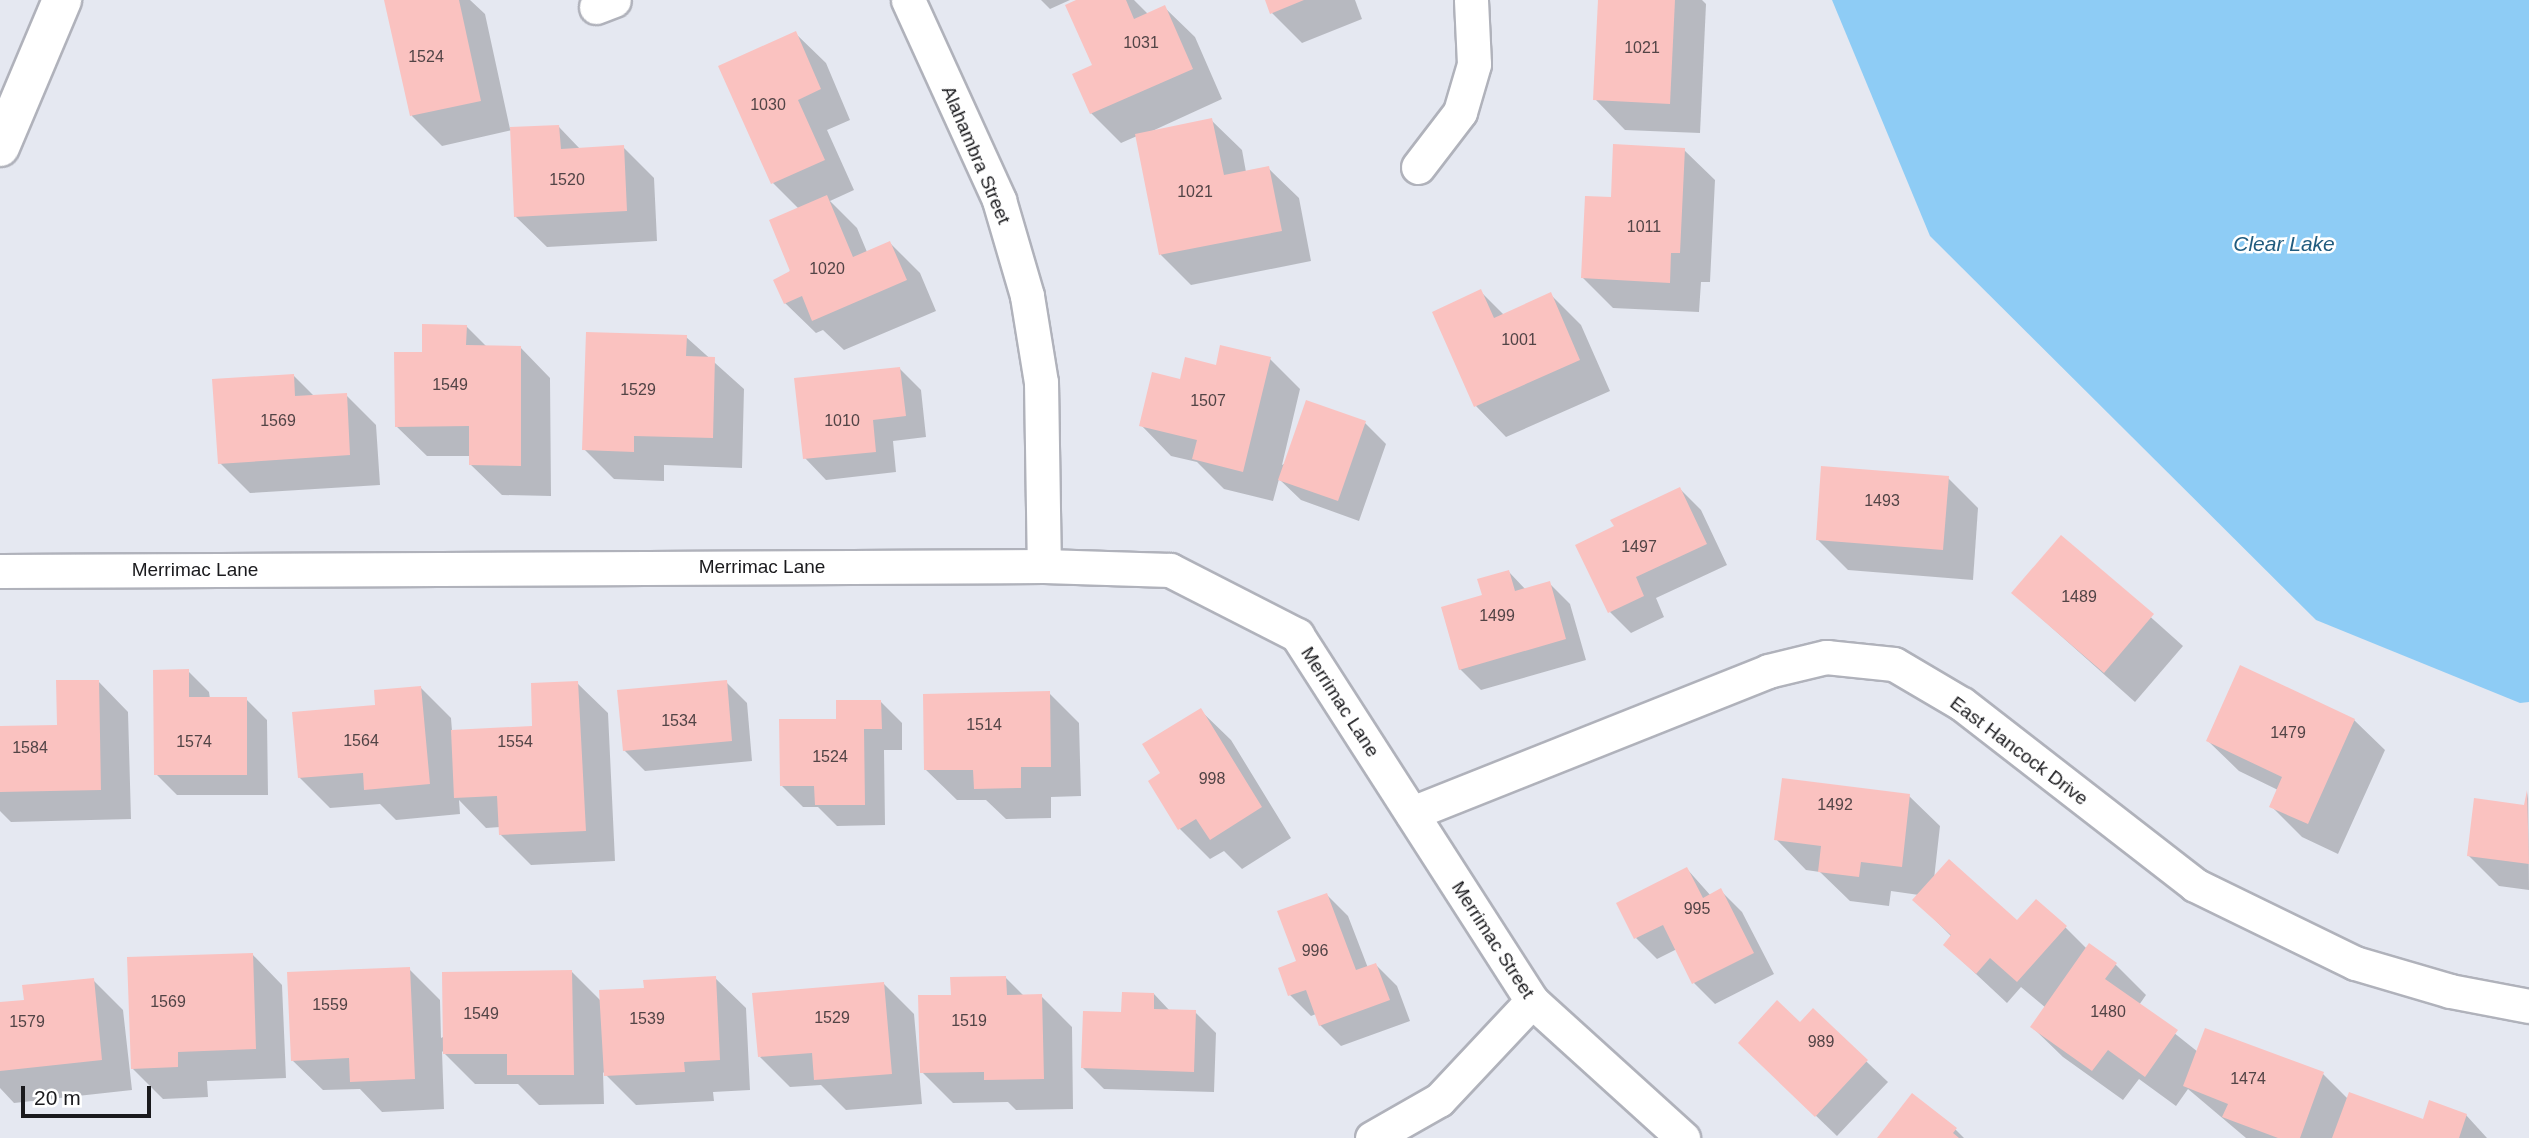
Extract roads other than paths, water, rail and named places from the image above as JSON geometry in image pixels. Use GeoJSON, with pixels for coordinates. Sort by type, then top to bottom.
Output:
{"type":"FeatureCollection","features":[{"type":"Feature","properties":{"kind":"main road"},"geometry":{"type":"LineString","coordinates":[[0,147],[62,0]]}},
{"type":"Feature","properties":{"kind":"street","name":"Alahambra Street"},"geometry":{"type":"LineString","coordinates":[[908,0],[999,200],[1027,296],[1041,382],[1044,566]]}},
{"type":"Feature","properties":{"kind":"street"},"geometry":{"type":"LineString","coordinates":[[1418,167],[1460,112],[1474,64],[1471,0]]}},
{"type":"Feature","properties":{"kind":"street","name":"Merrimac Lane"},"geometry":{"type":"LineString","coordinates":[[0,570],[1044,566],[1170,570],[1297,635],[1412,813]]}},
{"type":"Feature","properties":{"kind":"street","name":"East Hancock Drive"},"geometry":{"type":"LineString","coordinates":[[1412,813],[1768,671],[1826,657],[1894,664],[1962,704],[2195,884],[2355,963],[2450,991],[2529,1006]]}},
{"type":"Feature","properties":{"kind":"street","name":"Merrimac Street"},"geometry":{"type":"LineString","coordinates":[[1412,813],[1532,1001],[1683,1138]]}},
{"type":"Feature","properties":{"kind":"street"},"geometry":{"type":"LineString","coordinates":[[1372,1138],[1439,1100],[1532,1001]]}},
{"type":"Feature","properties":{"kind":"water","name":"Clear Lake"},"geometry":{"type":"Polygon","coordinates":[[[1832,0],[2529,0],[2529,702],[2520,703],[2316,620],[1930,236],[1832,0]]]}}]}
